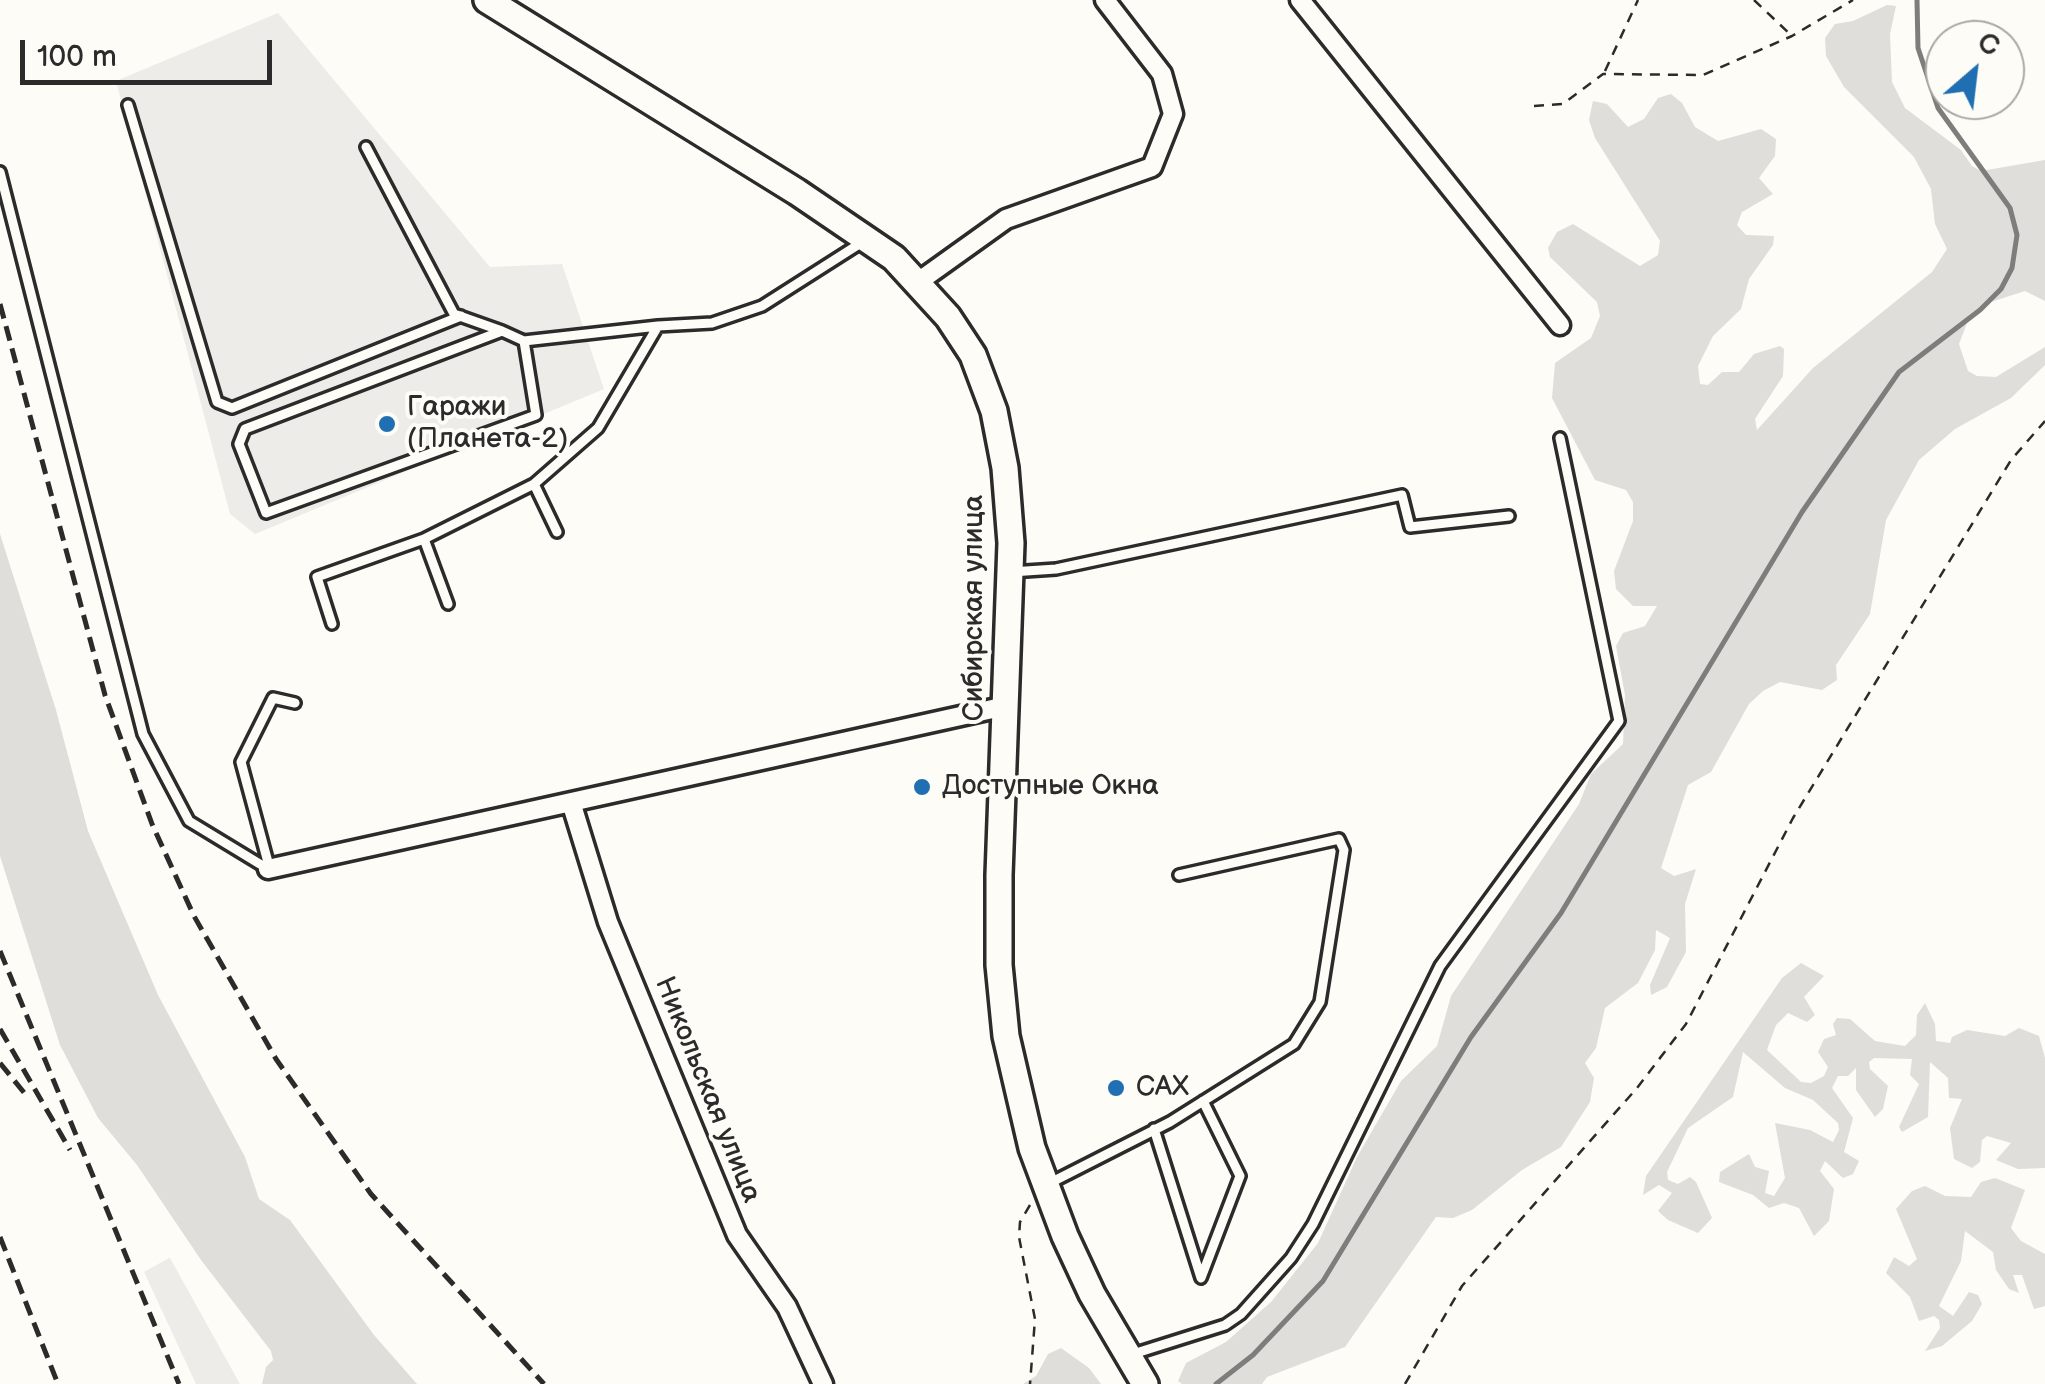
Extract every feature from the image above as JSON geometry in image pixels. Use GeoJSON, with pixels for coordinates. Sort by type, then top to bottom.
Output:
{"type":"FeatureCollection","features":[{"type":"Feature","properties":{"kind":"street","name":"Сибирская улица"},"geometry":{"type":"LineString","coordinates":[[486,0],[797,192],[866,240],[918,282],[973,356],[994,411],[1005,468],[1010,572],[1001,983],[1018,1100],[1046,1185],[1085,1280],[1146,1384]]}},
{"type":"Feature","properties":{"kind":"street"},"geometry":{"type":"LineString","coordinates":[[918,282],[1006,219],[1152,167],[1173,114],[1162,74],[1105,0]]}},
{"type":"Feature","properties":{"kind":"street"},"geometry":{"type":"LineString","coordinates":[[1300,0],[1560,326]]}},
{"type":"Feature","properties":{"kind":"street"},"geometry":{"type":"LineString","coordinates":[[268,868],[1006,706]]}},
{"type":"Feature","properties":{"kind":"street","name":"Никольская улица"},"geometry":{"type":"LineString","coordinates":[[571,802],[608,922],[737,1235],[787,1308],[823,1384]]}},
{"type":"Feature","properties":{"kind":"lane"},"geometry":{"type":"LineString","coordinates":[[128,105],[218,402],[232,408],[461,316]]}},
{"type":"Feature","properties":{"kind":"lane"},"geometry":{"type":"LineString","coordinates":[[366,147],[454,314],[524,341],[712,323],[762,306],[866,240]]}},
{"type":"Feature","properties":{"kind":"lane"},"geometry":{"type":"LineString","coordinates":[[0,172],[143,734],[190,821],[268,868]]}},
{"type":"Feature","properties":{"kind":"lane"},"geometry":{"type":"LineString","coordinates":[[332,624],[317,577],[424,539],[534,484],[598,428],[658,326]]}},
{"type":"Feature","properties":{"kind":"lane"},"geometry":{"type":"LineString","coordinates":[[502,331],[245,429],[239,444],[266,513],[536,415],[524,341]]}},
{"type":"Feature","properties":{"kind":"lane"},"geometry":{"type":"LineString","coordinates":[[1127,1356],[1225,1325],[1241,1314],[1291,1258],[1313,1224],[1440,966],[1619,722],[1560,438]]}},
{"type":"Feature","properties":{"kind":"lane"},"geometry":{"type":"LineString","coordinates":[[534,484],[557,532]]}},
{"type":"Feature","properties":{"kind":"lane"},"geometry":{"type":"LineString","coordinates":[[1010,572],[1044,572],[1402,495],[1410,527],[1510,516]]}},
{"type":"Feature","properties":{"kind":"lane"},"geometry":{"type":"LineString","coordinates":[[424,539],[448,604]]}},
{"type":"Feature","properties":{"kind":"lane"},"geometry":{"type":"LineString","coordinates":[[268,868],[241,762],[272,698],[295,702]]}},
{"type":"Feature","properties":{"kind":"lane"},"geometry":{"type":"LineString","coordinates":[[1046,1185],[1154,1130],[1294,1044],[1320,1002],[1344,850],[1339,839],[1179,875]]}},
{"type":"Feature","properties":{"kind":"lane"},"geometry":{"type":"LineString","coordinates":[[1154,1130],[1202,1278],[1240,1176],[1203,1100]]}},
{"type":"Feature","properties":{"kind":"path"},"geometry":{"type":"LineString","coordinates":[[1534,106],[1563,104],[1603,74],[1638,0]]}},
{"type":"Feature","properties":{"kind":"path"},"geometry":{"type":"LineString","coordinates":[[1754,0],[1792,36]]}},
{"type":"Feature","properties":{"kind":"path"},"geometry":{"type":"LineString","coordinates":[[1603,74],[1703,76],[1792,36],[1853,0]]}},
{"type":"Feature","properties":{"kind":"path"},"geometry":{"type":"LineString","coordinates":[[1405,1384],[1462,1286],[1637,1088],[1686,1024],[1793,818],[2011,460],[2045,421]]}},
{"type":"Feature","properties":{"kind":"path"},"geometry":{"type":"LineString","coordinates":[[1030,1384],[1035,1319],[1020,1222],[1046,1185]]}},
{"type":"Feature","properties":{"kind":"shaded area"},"geometry":{"type":"Polygon","coordinates":[[[1887,5],[1896,6],[1890,34],[1892,82],[1905,108],[1961,150],[1972,166],[1981,171],[2045,160],[2045,301],[2025,291],[1991,302],[1969,318],[1959,344],[1968,371],[1977,376],[1996,377],[2045,347],[2045,365],[2011,398],[1955,429],[1919,460],[1886,520],[1870,614],[1836,665],[1837,680],[1822,690],[1780,682],[1763,691],[1749,704],[1711,772],[1688,785],[1661,868],[1674,876],[1696,869],[1685,904],[1686,952],[1667,987],[1651,995],[1650,985],[1670,938],[1656,930],[1655,950],[1638,983],[1605,1008],[1596,1048],[1585,1063],[1594,1078],[1590,1102],[1561,1147],[1522,1170],[1472,1210],[1453,1218],[1436,1217],[1345,1347],[1267,1377],[1262,1384],[1182,1384],[1178,1381],[1186,1363],[1226,1342],[1271,1302],[1318,1243],[1357,1157],[1401,1081],[1437,1046],[1451,996],[1579,804],[1591,774],[1623,744],[1625,695],[1616,646],[1623,633],[1645,626],[1657,606],[1633,606],[1616,589],[1614,571],[1633,521],[1633,502],[1626,490],[1595,480],[1552,398],[1555,363],[1591,338],[1600,316],[1597,302],[1550,257],[1548,248],[1557,232],[1573,224],[1640,266],[1658,255],[1660,241],[1595,138],[1589,120],[1593,101],[1607,104],[1628,127],[1644,119],[1658,98],[1671,94],[1682,103],[1695,127],[1718,141],[1761,129],[1776,139],[1775,156],[1759,178],[1773,194],[1742,212],[1737,225],[1746,235],[1774,236],[1773,245],[1749,279],[1741,309],[1713,336],[1698,366],[1700,384],[1708,385],[1722,372],[1739,372],[1754,354],[1780,346],[1784,349],[1783,376],[1755,419],[1757,430],[1813,368],[1932,272],[1947,249],[1935,224],[1931,189],[1914,157],[1844,87],[1826,56],[1825,38],[1835,24],[1853,21],[1887,5]]]}},
{"type":"Feature","properties":{"kind":"shaded area"},"geometry":{"type":"Polygon","coordinates":[[[278,13],[490,267],[562,264],[604,389],[255,534],[230,514],[116,81],[278,13]]]}},
{"type":"Feature","properties":{"kind":"shaded area"},"geometry":{"type":"Polygon","coordinates":[[[0,534],[56,710],[88,831],[158,995],[245,1157],[259,1199],[290,1220],[374,1335],[417,1384],[262,1384],[266,1367],[273,1360],[271,1351],[201,1260],[137,1165],[98,1118],[60,1045],[0,856],[0,534]]]}},
{"type":"Feature","properties":{"kind":"shaded area"},"geometry":{"type":"Polygon","coordinates":[[[1801,963],[1824,976],[1804,997],[1815,1015],[1807,1022],[1788,1013],[1776,1025],[1767,1050],[1801,1082],[1811,1083],[1824,1076],[1828,1067],[1818,1052],[1824,1039],[1836,1035],[1833,1024],[1837,1018],[1850,1019],[1875,1041],[1905,1046],[1916,1035],[1917,1015],[1925,1003],[1935,1024],[1936,1041],[1950,1043],[1952,1037],[1967,1030],[2005,1036],[2019,1028],[2039,1036],[2045,1058],[2045,1168],[2018,1169],[1996,1160],[2011,1143],[1987,1136],[1982,1140],[1980,1162],[1972,1168],[1954,1159],[1950,1128],[1962,1099],[1949,1098],[1948,1078],[1930,1062],[1928,1117],[1902,1132],[1899,1127],[1919,1084],[1910,1075],[1912,1059],[1874,1058],[1869,1062],[1870,1069],[1888,1086],[1883,1109],[1875,1117],[1856,1090],[1856,1068],[1848,1076],[1838,1076],[1832,1088],[1853,1118],[1844,1152],[1859,1161],[1853,1174],[1843,1178],[1825,1161],[1820,1171],[1834,1189],[1829,1221],[1814,1236],[1799,1208],[1784,1203],[1769,1208],[1753,1195],[1719,1182],[1720,1172],[1749,1154],[1755,1167],[1769,1171],[1765,1193],[1774,1196],[1785,1178],[1775,1123],[1810,1130],[1833,1142],[1839,1130],[1838,1123],[1813,1100],[1785,1088],[1743,1052],[1733,1097],[1688,1128],[1667,1172],[1668,1180],[1678,1184],[1690,1177],[1696,1182],[1712,1218],[1698,1233],[1668,1220],[1658,1211],[1672,1193],[1659,1185],[1643,1195],[1646,1176],[1782,978],[1801,963]]]}},
{"type":"Feature","properties":{"kind":"shaded area"},"geometry":{"type":"Polygon","coordinates":[[[1995,1178],[2025,1190],[2011,1228],[2021,1241],[2045,1254],[2045,1306],[2034,1309],[2022,1275],[2013,1275],[2019,1293],[2009,1289],[1996,1270],[1993,1252],[1965,1231],[1961,1261],[1939,1306],[1953,1316],[1969,1292],[1978,1295],[1982,1304],[1972,1321],[1942,1346],[1925,1351],[1940,1328],[1939,1320],[1934,1316],[1919,1321],[1910,1297],[1886,1273],[1894,1257],[1909,1266],[1917,1259],[1896,1209],[1912,1191],[1925,1186],[1945,1196],[1971,1197],[1981,1182],[1995,1178]]]}},
{"type":"Feature","properties":{"kind":"shaded area"},"geometry":{"type":"Polygon","coordinates":[[[170,1258],[240,1384],[196,1384],[144,1272],[170,1258]]]}},
{"type":"Feature","properties":{"kind":"shaded area"},"geometry":{"type":"Polygon","coordinates":[[[1061,1348],[1089,1368],[1101,1384],[1023,1384],[1036,1376],[1048,1354],[1061,1348]]]}},
{"type":"Feature","properties":{"kind":"waterway"},"geometry":{"type":"LineString","coordinates":[[1216,1384],[1253,1355],[1323,1281],[1471,1037],[1561,913],[1802,512],[1899,372],[1980,310],[2001,289],[2012,268],[2017,235],[2010,208],[1938,108],[1918,48],[1917,0]]}},
{"type":"Feature","properties":{"kind":"railway"},"geometry":{"type":"LineString","coordinates":[[0,304],[105,695],[152,824],[194,916],[276,1059],[371,1194],[544,1384]]}},
{"type":"Feature","properties":{"kind":"railway"},"geometry":{"type":"LineString","coordinates":[[0,951],[179,1384]]}},
{"type":"Feature","properties":{"kind":"railway"},"geometry":{"type":"LineString","coordinates":[[0,1029],[70,1150]]}},
{"type":"Feature","properties":{"kind":"railway"},"geometry":{"type":"LineString","coordinates":[[0,1063],[26,1095]]}},
{"type":"Feature","properties":{"kind":"railway"},"geometry":{"type":"LineString","coordinates":[[0,1237],[58,1384]]}},
{"type":"Feature","properties":{"kind":"place","name":"Гаражи (Планета-2)"},"geometry":{"type":"Point","coordinates":[387,424]}},
{"type":"Feature","properties":{"kind":"place","name":"Доступные Окна"},"geometry":{"type":"Point","coordinates":[922,787]}},
{"type":"Feature","properties":{"kind":"place","name":"САХ"},"geometry":{"type":"Point","coordinates":[1116,1088]}}]}
